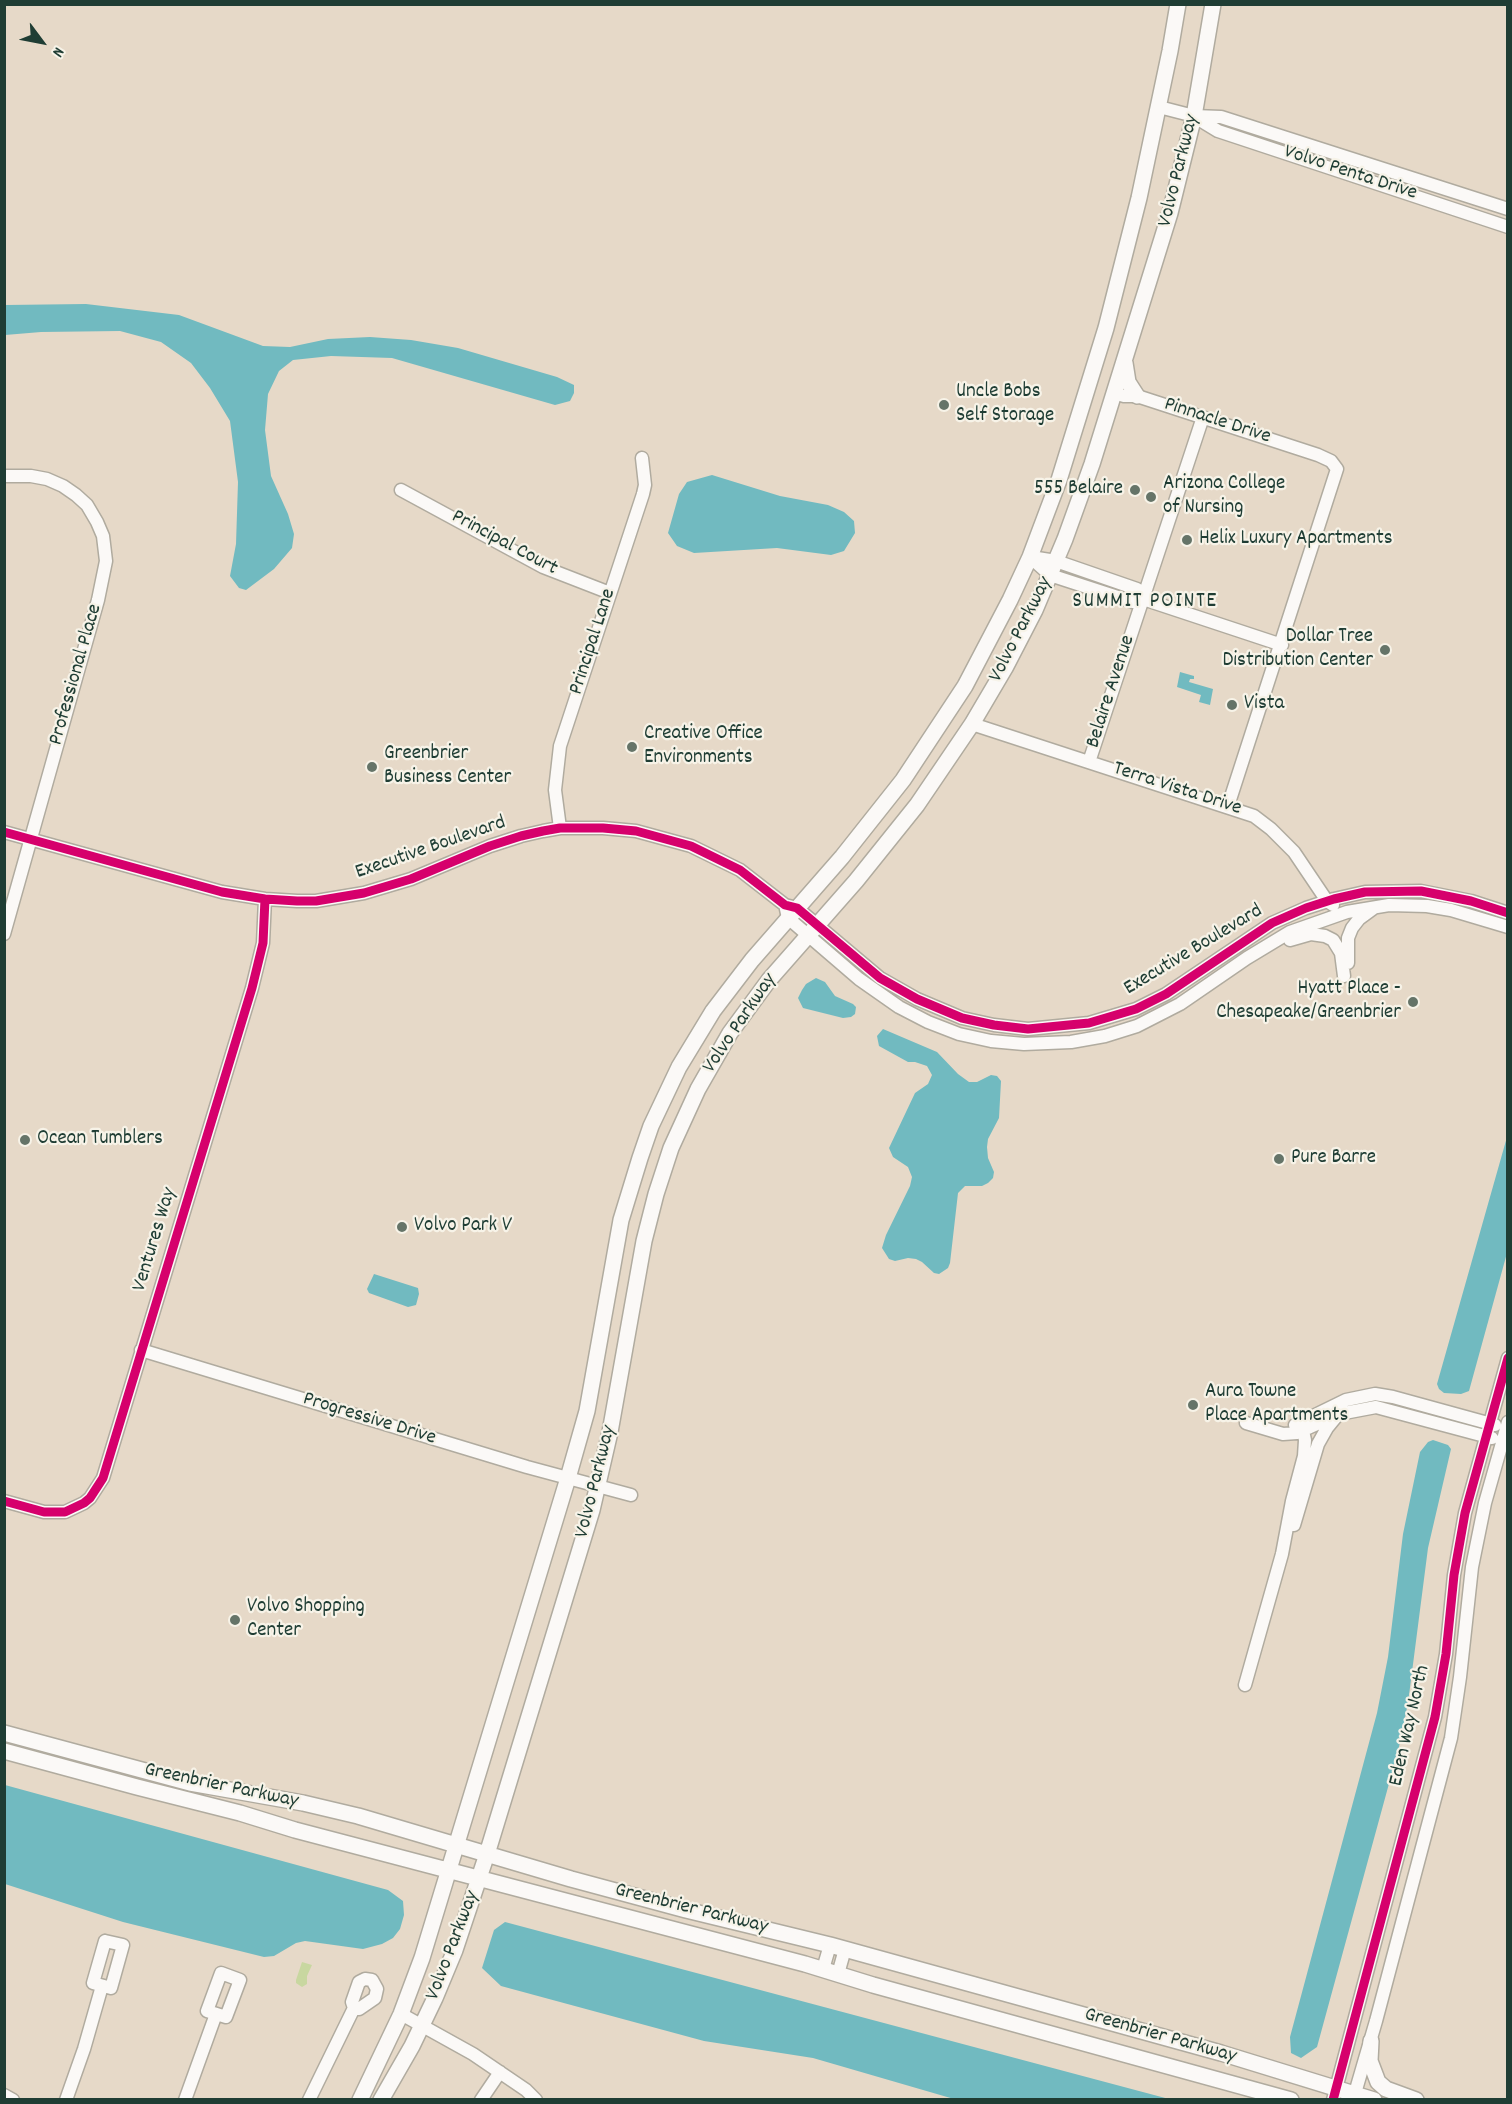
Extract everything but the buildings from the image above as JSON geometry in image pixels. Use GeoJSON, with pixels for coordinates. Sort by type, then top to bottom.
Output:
{"type":"FeatureCollection","features":[{"type":"Feature","properties":{"kind":"main road","name":"Volvo Parkway"},"geometry":{"type":"LineString","coordinates":[[360,2100],[401,2014],[422,1958],[568,1479],[587,1411],[621,1220],[651,1126],[679,1067],[713,1011],[790,910],[883,806],[933,737],[986,648],[1030,557],[1069,449],[1124,261],[1159,107],[1178,4]]}},
{"type":"Feature","properties":{"kind":"main road","name":"Volvo Parkway"},"geometry":{"type":"LineString","coordinates":[[381,2100],[422,2026],[455,1950],[480,1877],[598,1486],[613,1421],[644,1241],[671,1148],[698,1089],[730,1033],[769,980],[905,821],[972,724],[1020,639],[1053,568],[1088,475],[1170,213],[1194,117],[1213,4]]}},
{"type":"Feature","properties":{"kind":"main road"},"geometry":{"type":"LineString","coordinates":[[1114,393],[1103,385],[1099,374],[1125,280],[1124,261]]}},
{"type":"Feature","properties":{"kind":"main road"},"geometry":{"type":"LineString","coordinates":[[1125,360],[1128,382],[1137,396]]}},
{"type":"Feature","properties":{"kind":"main road","name":"Greenbrier Parkway"},"geometry":{"type":"LineString","coordinates":[[4,1733],[158,1776],[335,1810],[686,1910],[845,1949],[1216,2052],[1334,2094],[1374,2100]]}},
{"type":"Feature","properties":{"kind":"main road","name":"Greenbrier Parkway"},"geometry":{"type":"LineString","coordinates":[[4,1751],[823,1969],[954,2008],[1292,2100]]}},
{"type":"Feature","properties":{"kind":"main road"},"geometry":{"type":"LineString","coordinates":[[1371,2041],[1370,2061],[1378,2082],[1386,2089],[1416,2100]]}},
{"type":"Feature","properties":{"kind":"street","name":"Volvo Penta Drive"},"geometry":{"type":"LineString","coordinates":[[1159,107],[1194,117],[1218,131],[1508,227]]}},
{"type":"Feature","properties":{"kind":"street","name":"Volvo Penta Drive"},"geometry":{"type":"LineString","coordinates":[[1194,117],[1221,117],[1508,209]]}},
{"type":"Feature","properties":{"kind":"street","name":"Pinnacle Drive"},"geometry":{"type":"LineString","coordinates":[[1114,393],[1137,396],[1331,461],[1338,472],[1282,645]]}},
{"type":"Feature","properties":{"kind":"street","name":"Belaire Avenue"},"geometry":{"type":"LineString","coordinates":[[1089,762],[1203,417]]}},
{"type":"Feature","properties":{"kind":"street","name":"Principal Lane"},"geometry":{"type":"LineString","coordinates":[[560,828],[555,790],[558,753],[643,494],[645,485],[642,458]]}},
{"type":"Feature","properties":{"kind":"street","name":"Professional Place"},"geometry":{"type":"LineString","coordinates":[[4,476],[31,476],[47,479],[76,495],[94,516],[105,548],[105,572],[98,600],[4,934]]}},
{"type":"Feature","properties":{"kind":"street","name":"Principal Court"},"geometry":{"type":"LineString","coordinates":[[401,489],[543,567],[610,593]]}},
{"type":"Feature","properties":{"kind":"street"},"geometry":{"type":"LineString","coordinates":[[1030,557],[1133,602],[1143,599],[1282,645],[1228,806]]}},
{"type":"Feature","properties":{"kind":"street","name":"Terra Vista Drive"},"geometry":{"type":"LineString","coordinates":[[972,724],[1254,816],[1294,852],[1327,901],[1344,913]]}},
{"type":"Feature","properties":{"kind":"street","name":"Executive Boulevard"},"geometry":{"type":"LineString","coordinates":[[4,832],[222,892],[265,899],[316,901],[357,894],[411,879],[512,839],[560,828],[636,831],[681,842],[740,870],[813,930],[871,989],[913,1015],[959,1034],[991,1041],[1024,1044],[1071,1042],[1106,1036],[1137,1026],[1180,1004],[1290,932],[1344,913],[1376,906],[1403,904],[1439,908],[1508,927]]}},
{"type":"Feature","properties":{"kind":"street","name":"Executive Boulevard"},"geometry":{"type":"LineString","coordinates":[[813,930],[875,974],[931,1006],[986,1024],[1028,1029],[1054,1028],[1106,1019],[1151,1002],[1272,923],[1327,901],[1365,892],[1421,891],[1471,901],[1508,913]]}},
{"type":"Feature","properties":{"kind":"street","name":"Ventures Way"},"geometry":{"type":"LineString","coordinates":[[4,1501],[54,1513],[73,1509],[90,1498],[103,1478],[255,979],[263,943],[265,899]]}},
{"type":"Feature","properties":{"kind":"street"},"geometry":{"type":"LineString","coordinates":[[1260,950],[1307,934],[1325,936],[1335,942],[1338,947],[1344,976],[1348,967],[1348,938],[1352,928],[1359,919],[1376,906]]}},
{"type":"Feature","properties":{"kind":"street","name":"Progressive Drive"},"geometry":{"type":"LineString","coordinates":[[141,1350],[568,1479],[631,1495]]}},
{"type":"Feature","properties":{"kind":"street","name":"Eden Way North"},"geometry":{"type":"LineString","coordinates":[[1334,2094],[1435,1717],[1465,1513],[1508,1358]]}},
{"type":"Feature","properties":{"kind":"street"},"geometry":{"type":"LineString","coordinates":[[1246,1423],[1289,1434],[1346,1400],[1375,1394],[1489,1423],[1506,1432]]}},
{"type":"Feature","properties":{"kind":"street"},"geometry":{"type":"LineString","coordinates":[[1305,1425],[1362,1408],[1383,1408],[1486,1437],[1506,1432]]}},
{"type":"Feature","properties":{"kind":"street"},"geometry":{"type":"LineString","coordinates":[[1282,1554],[1292,1532],[1318,1444],[1327,1428],[1339,1414]]}},
{"type":"Feature","properties":{"kind":"street"},"geometry":{"type":"LineString","coordinates":[[1302,1498],[1303,1478],[1312,1440],[1305,1425]]}},
{"type":"Feature","properties":{"kind":"street"},"geometry":{"type":"LineString","coordinates":[[1245,1685],[1282,1554],[1305,1448],[1305,1425]]}},
{"type":"Feature","properties":{"kind":"street","name":"Eden Way North"},"geometry":{"type":"LineString","coordinates":[[1354,2097],[1371,2041],[1451,1738],[1472,1567],[1485,1503],[1506,1432]]}},
{"type":"Feature","properties":{"kind":"street"},"geometry":{"type":"LineString","coordinates":[[823,1969],[830,1945]]}},
{"type":"Feature","properties":{"kind":"street"},"geometry":{"type":"LineString","coordinates":[[838,1974],[845,1949]]}},
{"type":"Feature","properties":{"kind":"street"},"geometry":{"type":"LineString","coordinates":[[66,2100],[84,2049],[102,1986]]}},
{"type":"Feature","properties":{"kind":"street"},"geometry":{"type":"LineString","coordinates":[[309,2100],[354,2008]]}},
{"type":"Feature","properties":{"kind":"street"},"geometry":{"type":"LineString","coordinates":[[185,2100],[216,2014]]}},
{"type":"Feature","properties":{"kind":"street"},"geometry":{"type":"LineString","coordinates":[[401,2014],[473,2054],[536,2100]]}},
{"type":"Feature","properties":{"kind":"street"},"geometry":{"type":"LineString","coordinates":[[481,2100],[500,2072]]}},
{"type":"Feature","properties":{"kind":"street"},"geometry":{"type":"LineString","coordinates":[[4,2095],[13,2100]]}},
{"type":"Feature","properties":{"kind":"green space"},"geometry":{"type":"Polygon","coordinates":[[[302,1962],[312,1965],[307,1976],[307,1984],[302,1987],[296,1983],[296,1980],[302,1962]]]}},
{"type":"Feature","properties":{"kind":"water"},"geometry":{"type":"Polygon","coordinates":[[[86,304],[179,315],[263,346],[290,347],[328,339],[370,337],[411,340],[458,348],[557,377],[574,385],[574,393],[570,401],[555,405],[392,358],[331,356],[293,360],[279,371],[268,394],[265,430],[271,476],[294,534],[292,548],[274,569],[246,590],[239,588],[230,576],[236,544],[238,482],[230,421],[210,388],[191,363],[161,342],[120,331],[5,335],[5,305],[86,304]]]}},
{"type":"Feature","properties":{"kind":"water"},"geometry":{"type":"Polygon","coordinates":[[[712,475],[780,496],[828,505],[844,512],[854,521],[855,533],[844,551],[831,555],[777,548],[694,553],[677,546],[668,533],[679,494],[687,482],[712,475]]]}},
{"type":"Feature","properties":{"kind":"water"},"geometry":{"type":"Polygon","coordinates":[[[1180,672],[1194,676],[1194,679],[1190,679],[1189,682],[1213,689],[1210,705],[1199,702],[1201,695],[1177,687],[1180,672]]]}},
{"type":"Feature","properties":{"kind":"water"},"geometry":{"type":"Polygon","coordinates":[[[816,978],[825,982],[835,996],[853,1004],[856,1007],[855,1014],[843,1018],[803,1008],[798,998],[806,984],[816,978]]]}},
{"type":"Feature","properties":{"kind":"water"},"geometry":{"type":"Polygon","coordinates":[[[883,1029],[937,1052],[969,1082],[977,1082],[991,1075],[997,1076],[1001,1081],[999,1118],[988,1139],[987,1147],[988,1158],[994,1172],[993,1178],[982,1186],[965,1186],[958,1193],[950,1263],[948,1268],[939,1274],[934,1273],[916,1259],[895,1261],[889,1259],[882,1248],[912,1177],[908,1167],[893,1157],[889,1148],[915,1093],[928,1084],[932,1075],[927,1066],[908,1062],[879,1046],[877,1036],[883,1029]]]}},
{"type":"Feature","properties":{"kind":"water"},"geometry":{"type":"Polygon","coordinates":[[[1507,1137],[1507,1253],[1469,1391],[1461,1394],[1444,1393],[1437,1384],[1507,1137]]]}},
{"type":"Feature","properties":{"kind":"water"},"geometry":{"type":"Polygon","coordinates":[[[374,1274],[418,1288],[416,1305],[408,1307],[369,1293],[367,1289],[374,1274]]]}},
{"type":"Feature","properties":{"kind":"water"},"geometry":{"type":"Polygon","coordinates":[[[1433,1440],[1448,1445],[1451,1449],[1428,1548],[1408,1703],[1399,1747],[1317,2047],[1301,2058],[1291,2053],[1290,2037],[1377,1713],[1388,1657],[1403,1534],[1420,1452],[1428,1442],[1433,1440]]]}},
{"type":"Feature","properties":{"kind":"water"},"geometry":{"type":"Polygon","coordinates":[[[5,1785],[388,1890],[403,1901],[404,1915],[400,1929],[393,1938],[382,1944],[363,1949],[305,1941],[296,1943],[274,1956],[264,1957],[123,1922],[5,1884],[5,1785]]]}},
{"type":"Feature","properties":{"kind":"water"},"geometry":{"type":"Polygon","coordinates":[[[505,1922],[1169,2099],[954,2099],[813,2058],[704,2041],[501,1986],[482,1968],[494,1930],[505,1922]]]}},
{"type":"Feature","properties":{"kind":"cycle path"},"geometry":{"type":"LineString","coordinates":[[4,832],[222,892],[265,899],[316,901],[364,893],[411,879],[490,846],[543,831],[560,828],[636,831],[691,846],[740,870],[785,905],[797,908],[880,978],[917,999],[962,1018],[1028,1029],[1089,1023],[1136,1009],[1166,994],[1272,923],[1334,899],[1365,892],[1421,891],[1471,901],[1508,913]]}},
{"type":"Feature","properties":{"kind":"cycle path"},"geometry":{"type":"LineString","coordinates":[[4,1501],[44,1512],[65,1512],[90,1498],[103,1478],[252,988],[263,943],[265,899]]}},
{"type":"Feature","properties":{"kind":"cycle path"},"geometry":{"type":"LineString","coordinates":[[1333,2100],[1435,1717],[1446,1654],[1454,1575],[1465,1513],[1508,1358]]}},
{"type":"Feature","properties":{"kind":"place","name":"Uncle Bobs Self Storage"},"geometry":{"type":"Point","coordinates":[944,405]}},
{"type":"Feature","properties":{"kind":"place","name":"555 Belaire"},"geometry":{"type":"Point","coordinates":[1135,490]}},
{"type":"Feature","properties":{"kind":"place","name":"Arizona College of Nursing"},"geometry":{"type":"Point","coordinates":[1151,497]}},
{"type":"Feature","properties":{"kind":"place","name":"Helix Luxury Apartments"},"geometry":{"type":"Point","coordinates":[1187,540]}},
{"type":"Feature","properties":{"kind":"place","name":"Dollar Tree Distribution Center"},"geometry":{"type":"Point","coordinates":[1385,650]}},
{"type":"Feature","properties":{"kind":"place","name":"Vista"},"geometry":{"type":"Point","coordinates":[1232,705]}},
{"type":"Feature","properties":{"kind":"place","name":"Creative Office Environments"},"geometry":{"type":"Point","coordinates":[632,747]}},
{"type":"Feature","properties":{"kind":"place","name":"Greenbrier Business Center"},"geometry":{"type":"Point","coordinates":[372,767]}},
{"type":"Feature","properties":{"kind":"place","name":"Hyatt Place - Chesapeake/Greenbrier"},"geometry":{"type":"Point","coordinates":[1413,1002]}},
{"type":"Feature","properties":{"kind":"place","name":"Ocean Tumblers"},"geometry":{"type":"Point","coordinates":[25,1140]}},
{"type":"Feature","properties":{"kind":"place","name":"Pure Barre"},"geometry":{"type":"Point","coordinates":[1279,1159]}},
{"type":"Feature","properties":{"kind":"place","name":"Volvo Park V"},"geometry":{"type":"Point","coordinates":[402,1227]}},
{"type":"Feature","properties":{"kind":"place","name":"Aura Towne Place Apartments"},"geometry":{"type":"Point","coordinates":[1193,1405]}},
{"type":"Feature","properties":{"kind":"place","name":"Volvo Shopping Center"},"geometry":{"type":"Point","coordinates":[235,1620]}},
{"type":"Feature","properties":{"kind":"district","name":"SUMMIT POINTE"},"geometry":{"type":"Point","coordinates":[1145,603]}}]}
